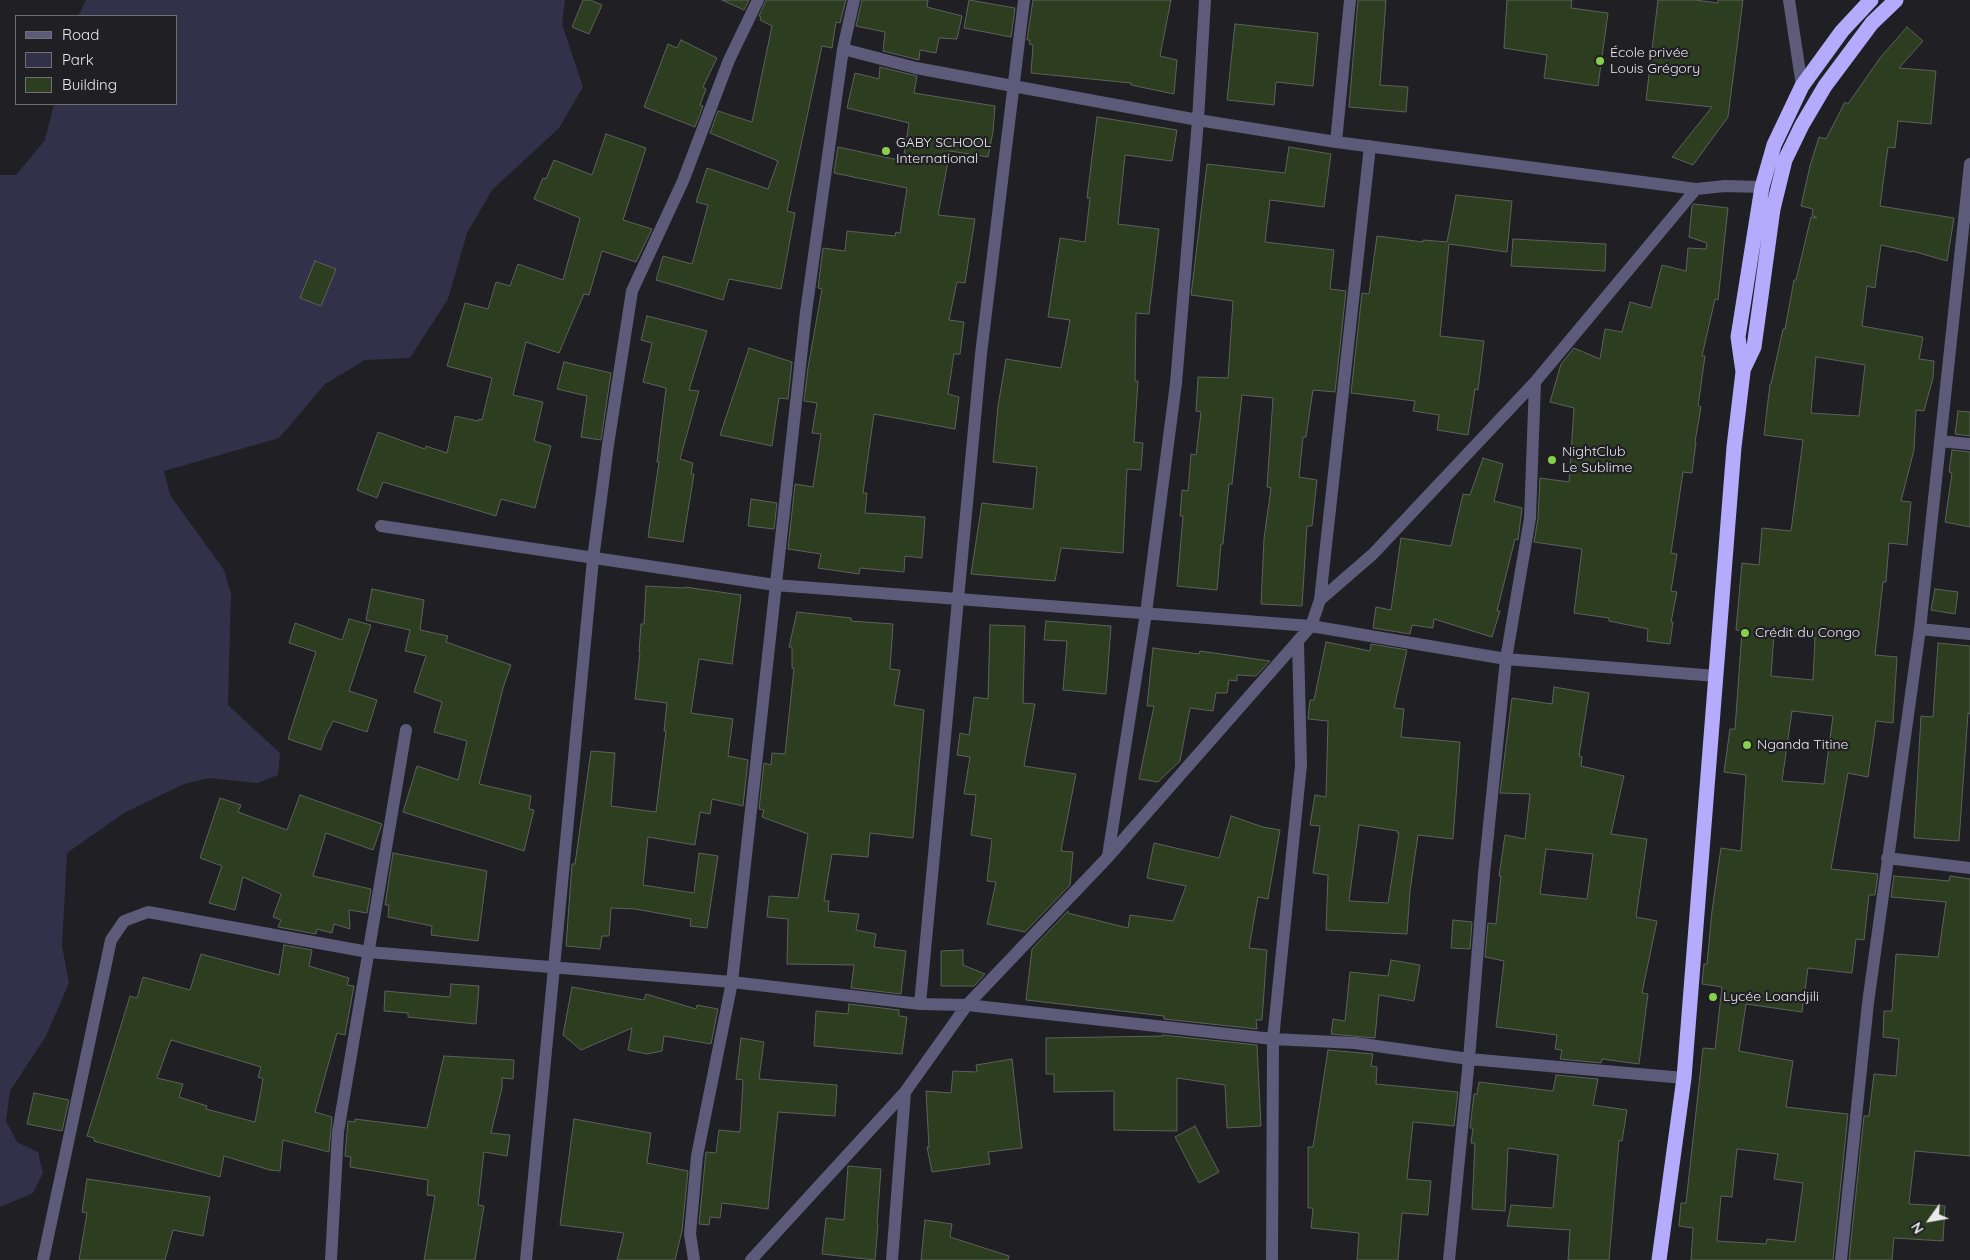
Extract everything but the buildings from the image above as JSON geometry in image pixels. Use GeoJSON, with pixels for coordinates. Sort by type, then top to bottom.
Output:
{"type":"FeatureCollection","features":[{"type":"Feature","properties":{"kind":"highway"},"geometry":{"type":"LineString","coordinates":[[1659,1260],[1684,1078],[1734,455],[1743,372],[1738,337],[1762,188],[1774,145],[1802,86],[1842,32],[1871,0]]}},
{"type":"Feature","properties":{"kind":"highway"},"geometry":{"type":"LineString","coordinates":[[1743,372],[1754,347],[1773,209],[1785,160],[1802,125],[1825,86],[1872,23],[1896,0]]}},
{"type":"Feature","properties":{"kind":"street"},"geometry":{"type":"LineString","coordinates":[[526,1260],[593,559],[608,445],[632,291],[683,180],[729,60],[758,0]]}},
{"type":"Feature","properties":{"kind":"street"},"geometry":{"type":"LineString","coordinates":[[694,1260],[690,1234],[697,1156],[732,982],[806,312],[843,49],[854,0]]}},
{"type":"Feature","properties":{"kind":"street"},"geometry":{"type":"LineString","coordinates":[[920,1004],[981,354],[1024,0]]}},
{"type":"Feature","properties":{"kind":"street"},"geometry":{"type":"LineString","coordinates":[[1108,857],[1146,613],[1176,384],[1198,120],[1205,0]]}},
{"type":"Feature","properties":{"kind":"street"},"geometry":{"type":"LineString","coordinates":[[1336,142],[1350,0]]}},
{"type":"Feature","properties":{"kind":"street"},"geometry":{"type":"LineString","coordinates":[[1788,0],[1802,86]]}},
{"type":"Feature","properties":{"kind":"street"},"geometry":{"type":"LineString","coordinates":[[843,49],[916,68],[1198,120],[1336,142],[1696,189],[1725,186],[1762,188]]}},
{"type":"Feature","properties":{"kind":"street"},"geometry":{"type":"LineString","coordinates":[[751,1260],[905,1092],[967,1005],[1108,857],[1311,626],[1320,600],[1370,146]]}},
{"type":"Feature","properties":{"kind":"street"},"geometry":{"type":"LineString","coordinates":[[1841,1260],[1868,1003],[1920,629],[1940,441],[1964,275],[1970,164]]}},
{"type":"Feature","properties":{"kind":"street"},"geometry":{"type":"LineString","coordinates":[[1320,600],[1374,554],[1535,382],[1696,189]]}},
{"type":"Feature","properties":{"kind":"street"},"geometry":{"type":"LineString","coordinates":[[1449,1260],[1469,1059],[1484,874],[1506,659],[1530,518],[1535,382]]}},
{"type":"Feature","properties":{"kind":"street"},"geometry":{"type":"LineString","coordinates":[[1940,441],[1970,444]]}},
{"type":"Feature","properties":{"kind":"street"},"geometry":{"type":"LineString","coordinates":[[381,526],[775,585],[1311,626],[1506,659],[1716,676]]}},
{"type":"Feature","properties":{"kind":"street"},"geometry":{"type":"LineString","coordinates":[[1920,629],[1970,634]]}},
{"type":"Feature","properties":{"kind":"street"},"geometry":{"type":"LineString","coordinates":[[1272,1260],[1273,1039],[1302,765],[1298,642]]}},
{"type":"Feature","properties":{"kind":"street"},"geometry":{"type":"LineString","coordinates":[[331,1260],[338,1132],[406,730]]}},
{"type":"Feature","properties":{"kind":"street"},"geometry":{"type":"LineString","coordinates":[[1887,858],[1970,868]]}},
{"type":"Feature","properties":{"kind":"street"},"geometry":{"type":"LineString","coordinates":[[43,1260],[111,940],[124,921],[148,912],[368,952],[732,982],[920,1004],[967,1005],[1273,1039],[1355,1043],[1469,1059],[1684,1078]]}},
{"type":"Feature","properties":{"kind":"street"},"geometry":{"type":"LineString","coordinates":[[892,1260],[905,1092]]}},
{"type":"Feature","properties":{"kind":"green space"},"geometry":{"type":"Polygon","coordinates":[[[86,0],[565,0],[562,24],[583,87],[559,128],[492,190],[467,233],[448,299],[410,358],[365,360],[325,384],[279,438],[164,471],[170,495],[224,570],[231,593],[228,705],[280,753],[278,775],[257,783],[209,778],[184,784],[124,813],[67,853],[62,946],[69,983],[46,1036],[10,1091],[6,1121],[17,1142],[38,1152],[43,1173],[33,1193],[0,1207],[0,175],[16,175],[45,140],[54,105],[178,105],[178,15],[78,15],[86,0]]]}},
{"type":"Feature","properties":{"kind":"place","name":"École privée Louis Grégory"},"geometry":{"type":"Point","coordinates":[1600,61]}},
{"type":"Feature","properties":{"kind":"place","name":"GABY SCHOOL International"},"geometry":{"type":"Point","coordinates":[886,151]}},
{"type":"Feature","properties":{"kind":"place","name":"NightClub Le Sublime"},"geometry":{"type":"Point","coordinates":[1552,460]}},
{"type":"Feature","properties":{"kind":"place","name":"Crédit du Congo"},"geometry":{"type":"Point","coordinates":[1745,633]}},
{"type":"Feature","properties":{"kind":"place","name":"Nganda Titine"},"geometry":{"type":"Point","coordinates":[1747,745]}},
{"type":"Feature","properties":{"kind":"place","name":"Lycée Loandjili"},"geometry":{"type":"Point","coordinates":[1713,997]}}]}
